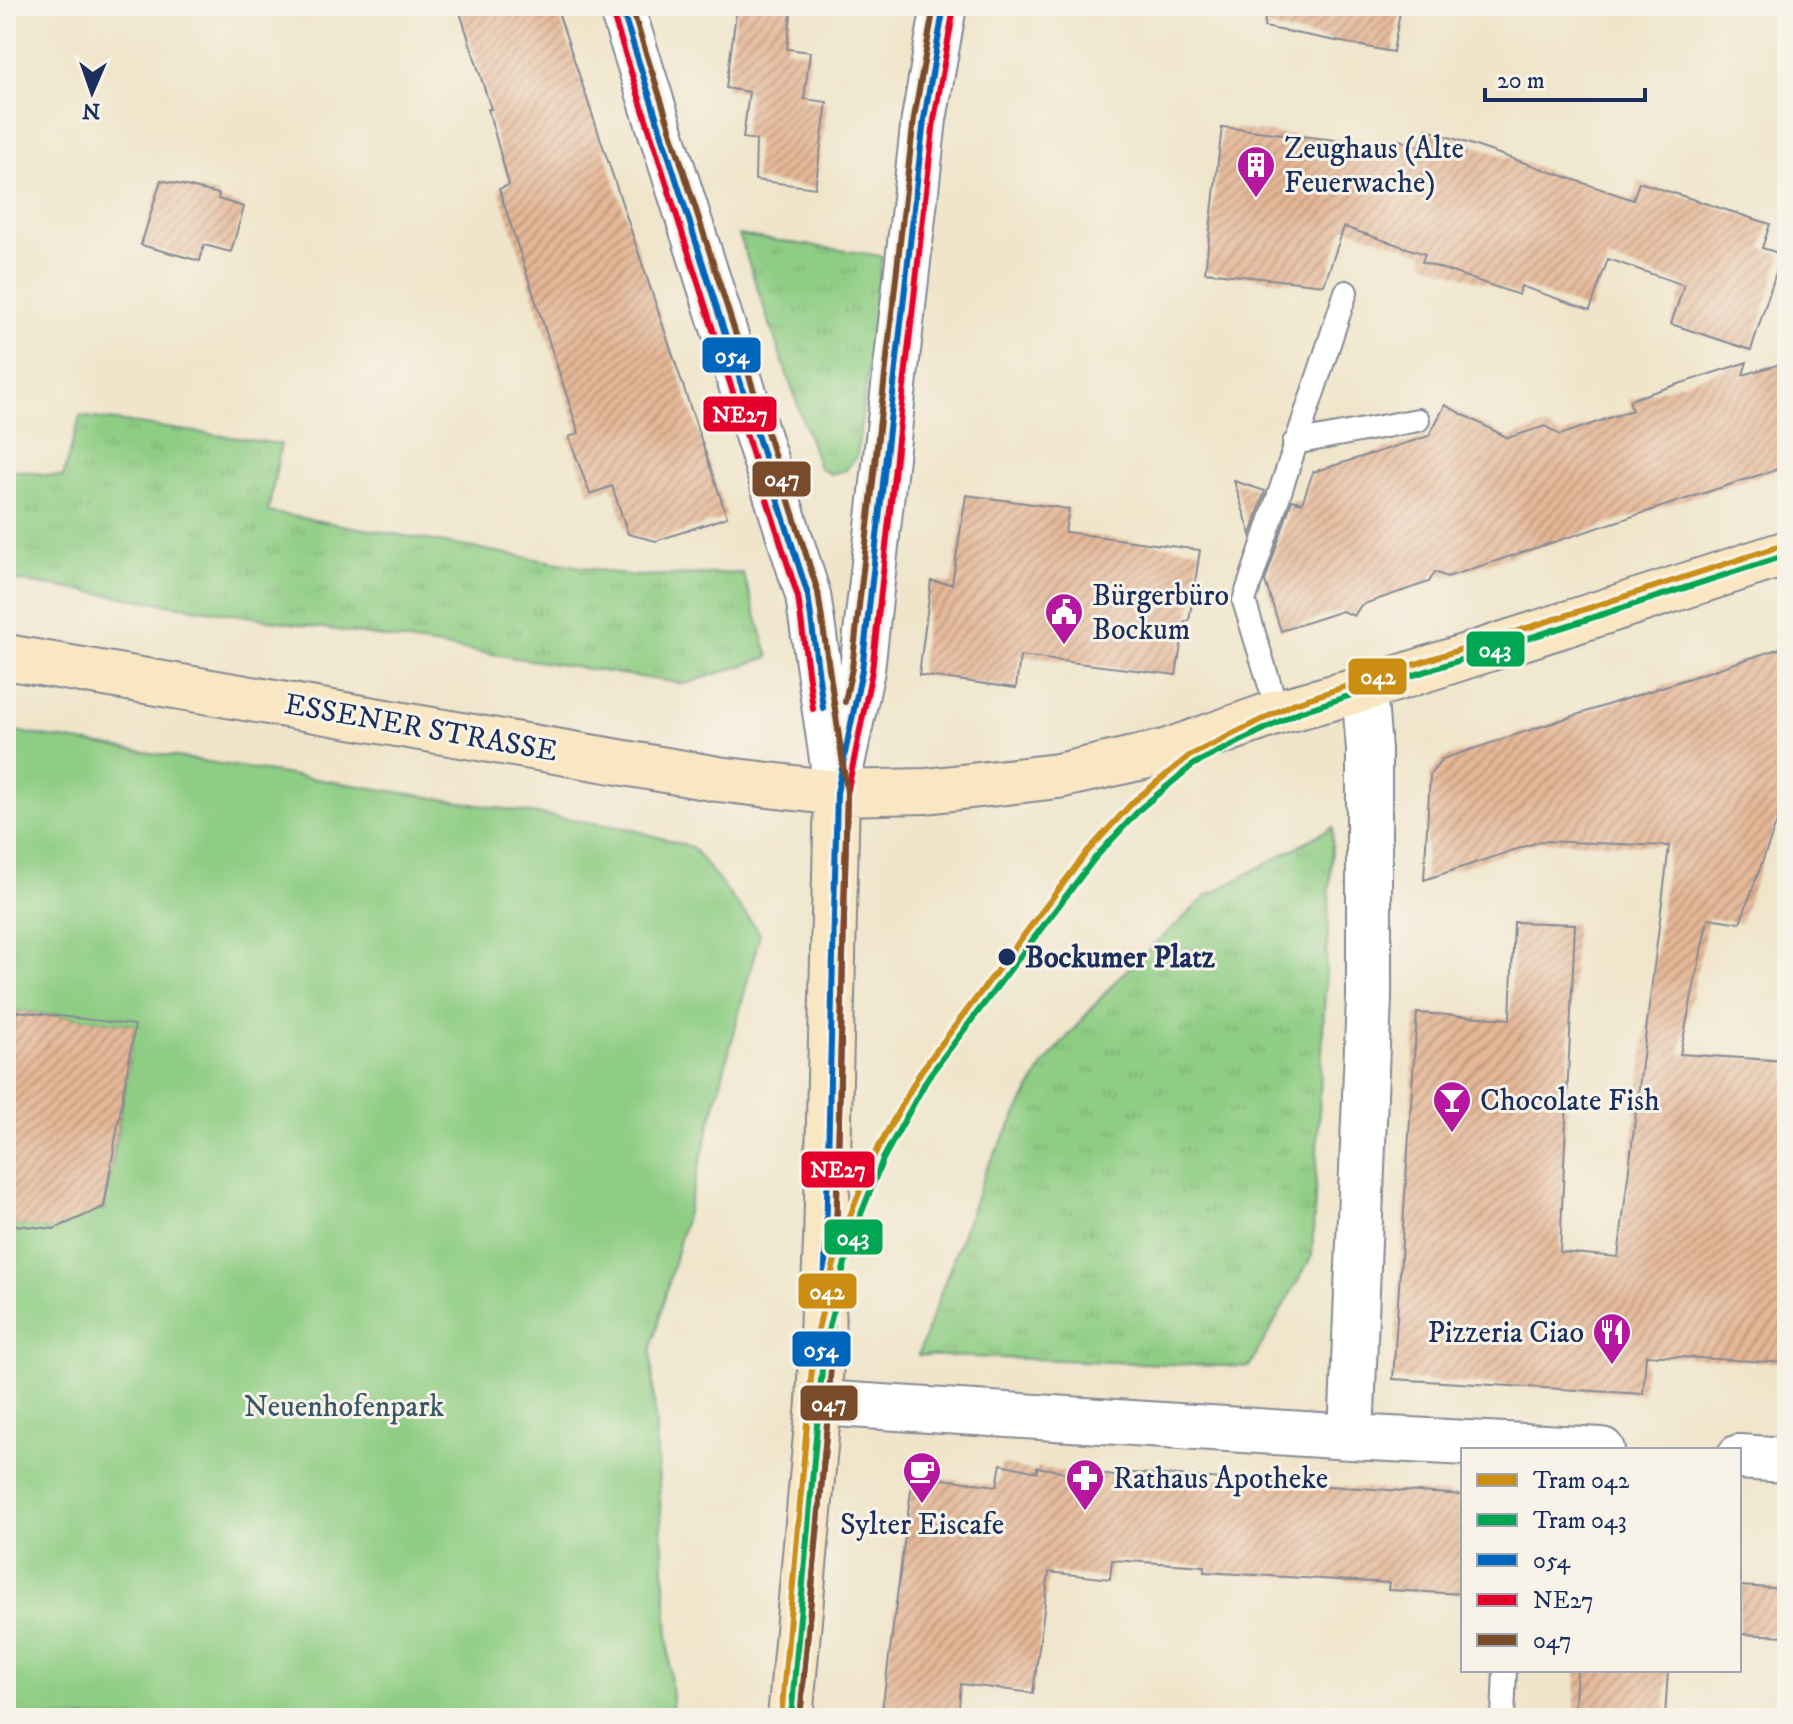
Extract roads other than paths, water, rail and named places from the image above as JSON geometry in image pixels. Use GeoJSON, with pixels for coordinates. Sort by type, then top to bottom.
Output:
{"type":"FeatureCollection","features":[{"type":"Feature","properties":{"kind":"main road","name":"ESSENER STRASSE"},"geometry":{"type":"LineString","coordinates":[[6,657],[718,779],[837,793],[926,791],[1058,776],[1165,752],[1278,712],[1364,689],[1787,553]]}},
{"type":"Feature","properties":{"kind":"main road"},"geometry":{"type":"LineString","coordinates":[[790,1718],[819,1403],[837,793]]}},
{"type":"Feature","properties":{"kind":"street"},"geometry":{"type":"LineString","coordinates":[[621,6],[808,595],[837,793]]}},
{"type":"Feature","properties":{"kind":"street"},"geometry":{"type":"LineString","coordinates":[[837,793],[862,670],[924,119],[944,6]]}},
{"type":"Feature","properties":{"kind":"street"},"geometry":{"type":"LineString","coordinates":[[1351,1437],[1369,998],[1369,750],[1364,689]]}},
{"type":"Feature","properties":{"kind":"street"},"geometry":{"type":"LineString","coordinates":[[819,1403],[1512,1448]]}},
{"type":"Feature","properties":{"kind":"street"},"geometry":{"type":"LineString","coordinates":[[1741,1457],[1787,1460]]}},
{"type":"Feature","properties":{"kind":"lane"},"geometry":{"type":"LineString","coordinates":[[1278,712],[1244,601],[1346,292]]}},
{"type":"Feature","properties":{"kind":"lane"},"geometry":{"type":"LineString","coordinates":[[1294,443],[1418,420]]}},
{"type":"Feature","properties":{"kind":"lane"},"geometry":{"type":"LineString","coordinates":[[1503,1718],[1505,1672]]}},
{"type":"Feature","properties":{"kind":"tram line","name":"042"},"geometry":{"type":"LineString","coordinates":[[781,1718],[814,1345],[835,1260],[852,1211],[874,1155],[921,1071],[1087,852],[1134,801],[1189,756],[1295,703],[1787,544]]}},
{"type":"Feature","properties":{"kind":"tram line","name":"043"},"geometry":{"type":"LineString","coordinates":[[791,1718],[824,1347],[861,1214],[883,1159],[929,1076],[1095,858],[1141,808],[1194,764],[1299,712],[1787,555]]}},
{"type":"Feature","properties":{"kind":"place","name":"Zeughaus (Alte Feuerwache)"},"geometry":{"type":"Point","coordinates":[1256,199]}},
{"type":"Feature","properties":{"kind":"place","name":"Bürgerbüro Bockum"},"geometry":{"type":"Point","coordinates":[1064,646]}},
{"type":"Feature","properties":{"kind":"place","name":"Bockumer Platz"},"geometry":{"type":"Point","coordinates":[1007,957]}},
{"type":"Feature","properties":{"kind":"place","name":"Chocolate Fish"},"geometry":{"type":"Point","coordinates":[1452,1134]}},
{"type":"Feature","properties":{"kind":"place","name":"Pizzeria Ciao"},"geometry":{"type":"Point","coordinates":[1612,1366]}},
{"type":"Feature","properties":{"kind":"place","name":"Sylter Eiscafe"},"geometry":{"type":"Point","coordinates":[922,1505]}},
{"type":"Feature","properties":{"kind":"place","name":"Rathaus Apotheke"},"geometry":{"type":"Point","coordinates":[1085,1512]}},
{"type":"Feature","properties":{"kind":"park label","name":"Neuenhofenpark"},"geometry":{"type":"Point","coordinates":[344,1406]}}]}
